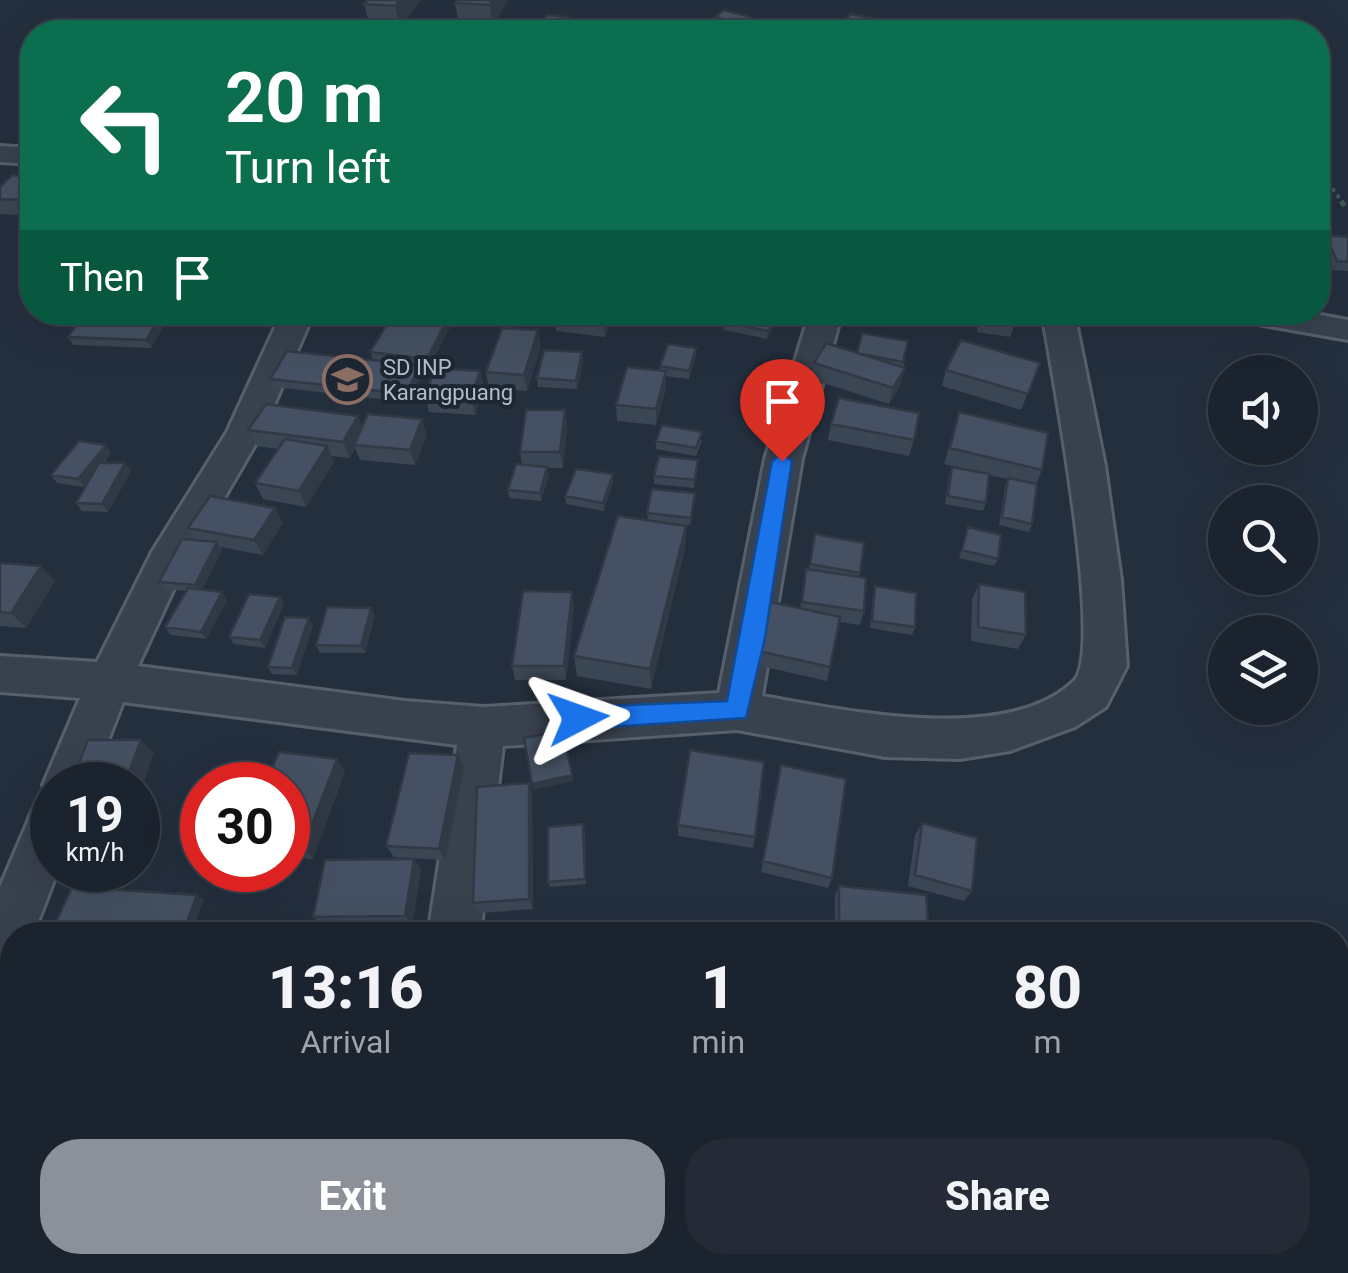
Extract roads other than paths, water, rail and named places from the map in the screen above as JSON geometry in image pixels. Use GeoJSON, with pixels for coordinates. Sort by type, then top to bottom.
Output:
{"type":"FeatureCollection","features":[{"type":"Feature","properties":{"kind":"street"},"geometry":{"type":"LineString","coordinates":[[76,762],[109,681],[166,563],[244,433],[292,325]]}},
{"type":"Feature","properties":{"kind":"street"},"geometry":{"type":"LineString","coordinates":[[737,711],[764,580],[782,461],[822,325]]}},
{"type":"Feature","properties":{"kind":"street"},"geometry":{"type":"LineString","coordinates":[[0,674],[109,681],[483,727],[737,711],[885,737],[960,740],[1010,731],[1059,713],[1090,694],[1105,666],[1101,580],[1082,432],[1060,325]]}},
{"type":"Feature","properties":{"kind":"street"},"geometry":{"type":"LineString","coordinates":[[1320,325],[1348,330]]}},
{"type":"Feature","properties":{"kind":"street"},"geometry":{"type":"LineString","coordinates":[[456,922],[483,727]]}},
{"type":"Feature","properties":{"kind":"street"},"geometry":{"type":"LineString","coordinates":[[12,922],[30,876]]}},
{"type":"Feature","properties":{"kind":"place","name":"SD INP Karangpuang"},"geometry":{"type":"Point","coordinates":[348,380]}}]}
